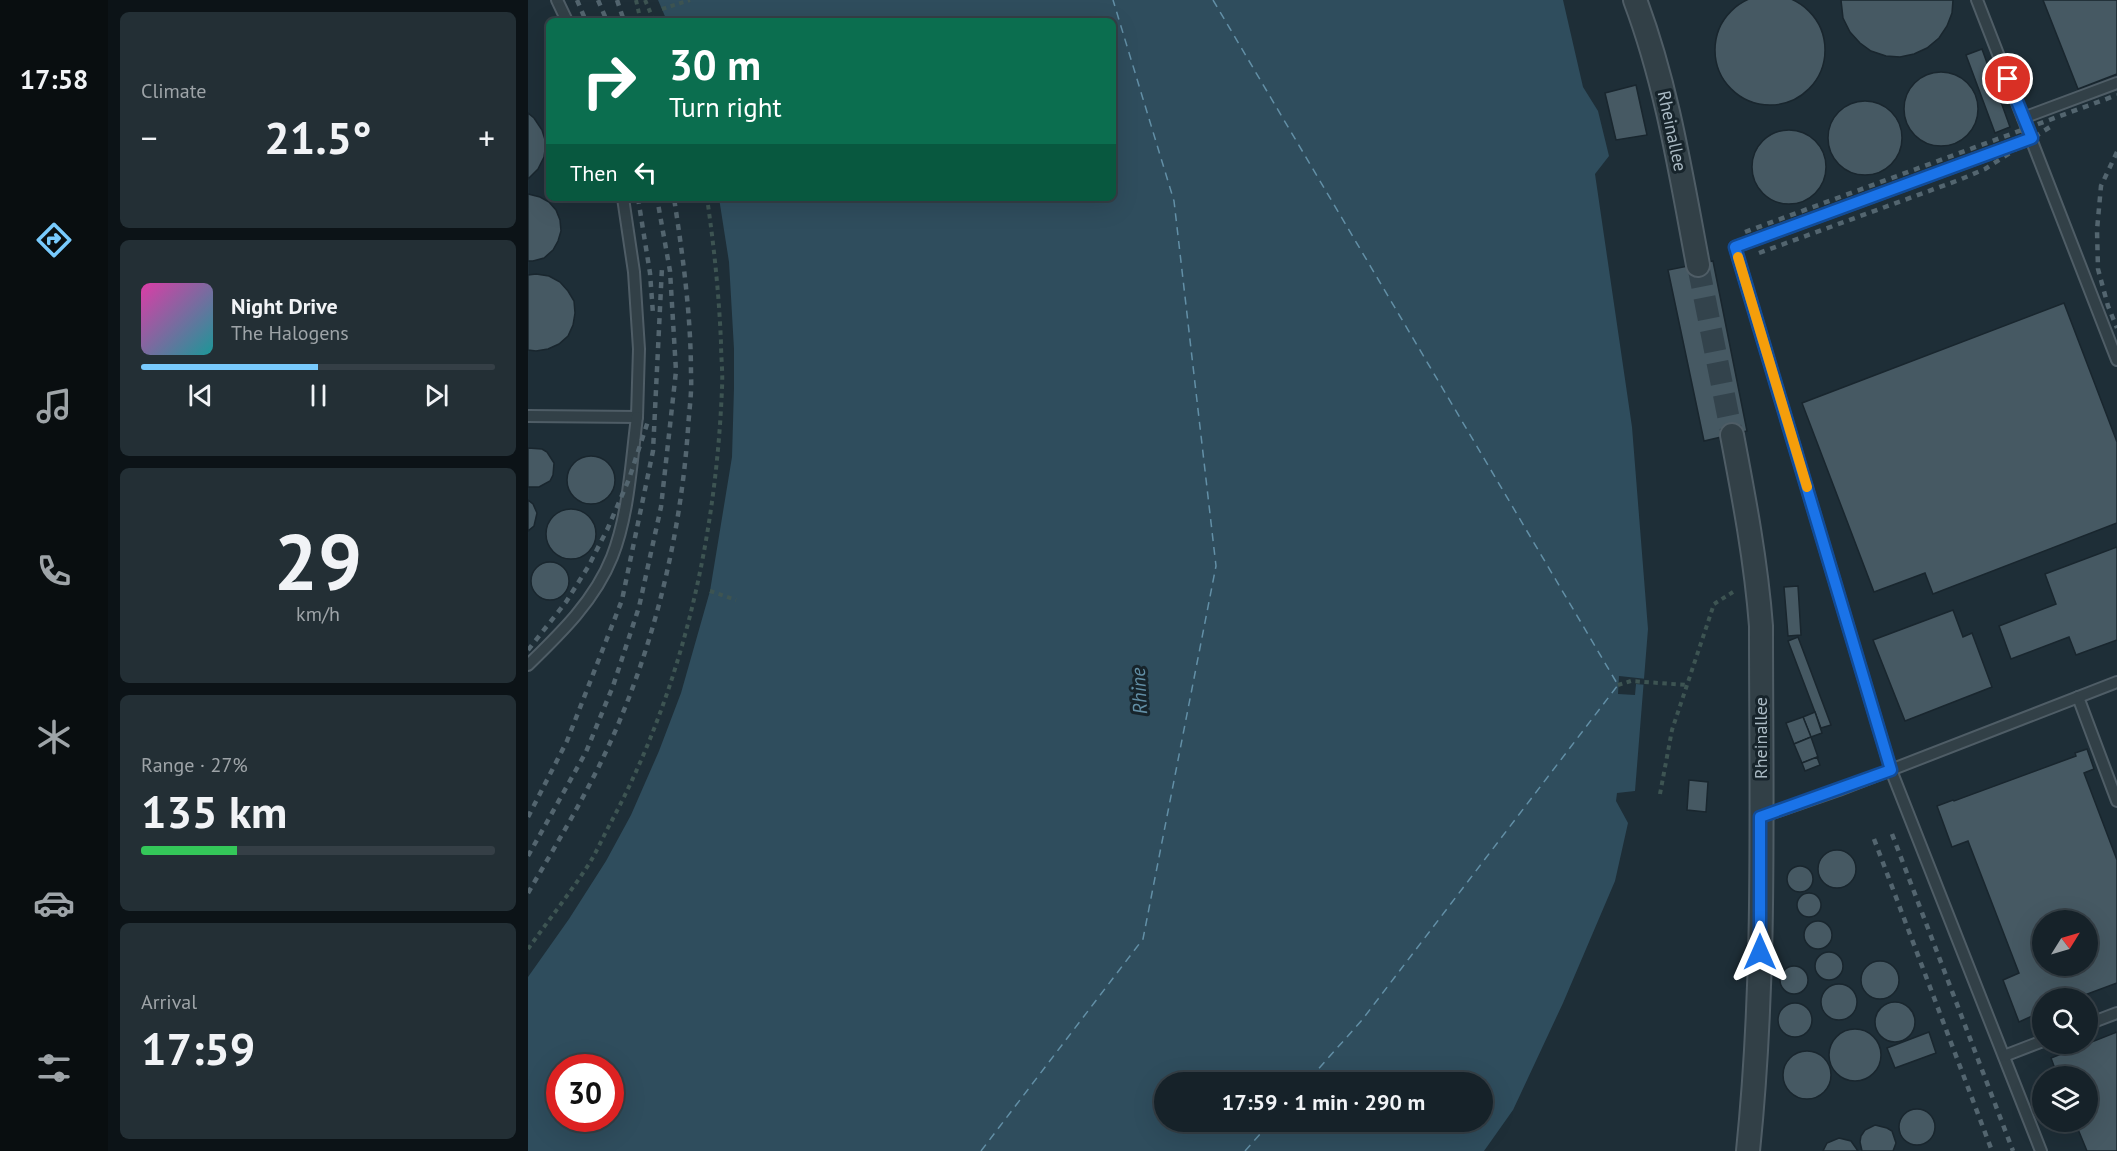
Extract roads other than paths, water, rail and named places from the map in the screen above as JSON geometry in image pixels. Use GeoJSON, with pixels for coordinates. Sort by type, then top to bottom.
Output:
{"type":"FeatureCollection","features":[{"type":"Feature","properties":{"kind":"street","name":"Rheinallee"},"geometry":{"type":"LineString","coordinates":[[1635,0],[1650,39],[1668,110],[1698,264]]}},
{"type":"Feature","properties":{"kind":"street","name":"Rheinallee"},"geometry":{"type":"LineString","coordinates":[[1732,435],[1757,578],[1761,626],[1760,952],[1748,1151]]}},
{"type":"Feature","properties":{"kind":"lane"},"geometry":{"type":"LineString","coordinates":[[557,0],[566,18]]}},
{"type":"Feature","properties":{"kind":"lane"},"geometry":{"type":"LineString","coordinates":[[1977,0],[2117,360]]}},
{"type":"Feature","properties":{"kind":"lane"},"geometry":{"type":"LineString","coordinates":[[2023,118],[2117,82]]}},
{"type":"Feature","properties":{"kind":"lane"},"geometry":{"type":"LineString","coordinates":[[2032,138],[1735,247],[1891,770],[2042,1151]]}},
{"type":"Feature","properties":{"kind":"lane"},"geometry":{"type":"LineString","coordinates":[[528,665],[572,621],[594,592],[612,558],[622,526],[637,417],[639,349],[634,272],[623,201]]}},
{"type":"Feature","properties":{"kind":"lane"},"geometry":{"type":"LineString","coordinates":[[528,416],[637,417]]}},
{"type":"Feature","properties":{"kind":"lane"},"geometry":{"type":"LineString","coordinates":[[1760,817],[1891,770],[2117,682]]}},
{"type":"Feature","properties":{"kind":"lane"},"geometry":{"type":"LineString","coordinates":[[2078,697],[2117,801]]}},
{"type":"Feature","properties":{"kind":"lane"},"geometry":{"type":"LineString","coordinates":[[2098,1020],[2117,1012]]}},
{"type":"Feature","properties":{"kind":"lane"},"geometry":{"type":"LineString","coordinates":[[2004,1056],[2032,1045]]}},
{"type":"Feature","properties":{"kind":"water","name":"Rhine"},"geometry":{"type":"Polygon","coordinates":[[[658,0],[1563,0],[1583,87],[1598,111],[1609,156],[1595,174],[1632,427],[1648,629],[1635,791],[1617,793],[1616,801],[1628,823],[1615,881],[1563,1003],[1513,1110],[1484,1151],[528,1151],[528,977],[606,861],[631,815],[681,693],[710,591],[732,457],[734,349],[729,262],[719,201],[1116,201],[1116,18],[666,18],[658,0]]]}},
{"type":"Feature","properties":{"kind":"tunnel"},"geometry":{"type":"LineString","coordinates":[[1698,265],[1732,435]]}},
{"type":"Feature","properties":{"kind":"railway"},"geometry":{"type":"LineString","coordinates":[[577,0],[585,18]]}},
{"type":"Feature","properties":{"kind":"railway"},"geometry":{"type":"LineString","coordinates":[[598,0],[606,18]]}},
{"type":"Feature","properties":{"kind":"railway"},"geometry":{"type":"LineString","coordinates":[[617,0],[623,18]]}},
{"type":"Feature","properties":{"kind":"railway"},"geometry":{"type":"LineString","coordinates":[[1745,232],[2117,95]]}},
{"type":"Feature","properties":{"kind":"railway"},"geometry":{"type":"LineString","coordinates":[[1759,253],[1985,169],[2053,125]]}},
{"type":"Feature","properties":{"kind":"railway"},"geometry":{"type":"LineString","coordinates":[[2117,152],[2101,186],[2097,230],[2098,269],[2108,306],[2117,328]]}},
{"type":"Feature","properties":{"kind":"railway"},"geometry":{"type":"LineString","coordinates":[[638,201],[650,273],[653,314]]}},
{"type":"Feature","properties":{"kind":"railway"},"geometry":{"type":"LineString","coordinates":[[528,856],[586,752],[613,686],[639,607],[661,507],[676,371],[670,271],[658,201]]}},
{"type":"Feature","properties":{"kind":"railway"},"geometry":{"type":"LineString","coordinates":[[528,893],[584,795],[619,723],[648,641],[670,557],[684,472],[691,382],[688,308],[674,201]]}},
{"type":"Feature","properties":{"kind":"railway"},"geometry":{"type":"LineString","coordinates":[[528,817],[567,741],[622,600],[653,451],[662,267]]}},
{"type":"Feature","properties":{"kind":"railway"},"geometry":{"type":"LineString","coordinates":[[528,650],[566,602],[588,567],[629,479],[649,418]]}},
{"type":"Feature","properties":{"kind":"railway"},"geometry":{"type":"LineString","coordinates":[[1892,834],[2013,1151]]}},
{"type":"Feature","properties":{"kind":"railway"},"geometry":{"type":"LineString","coordinates":[[1874,839],[1992,1151]]}}]}
